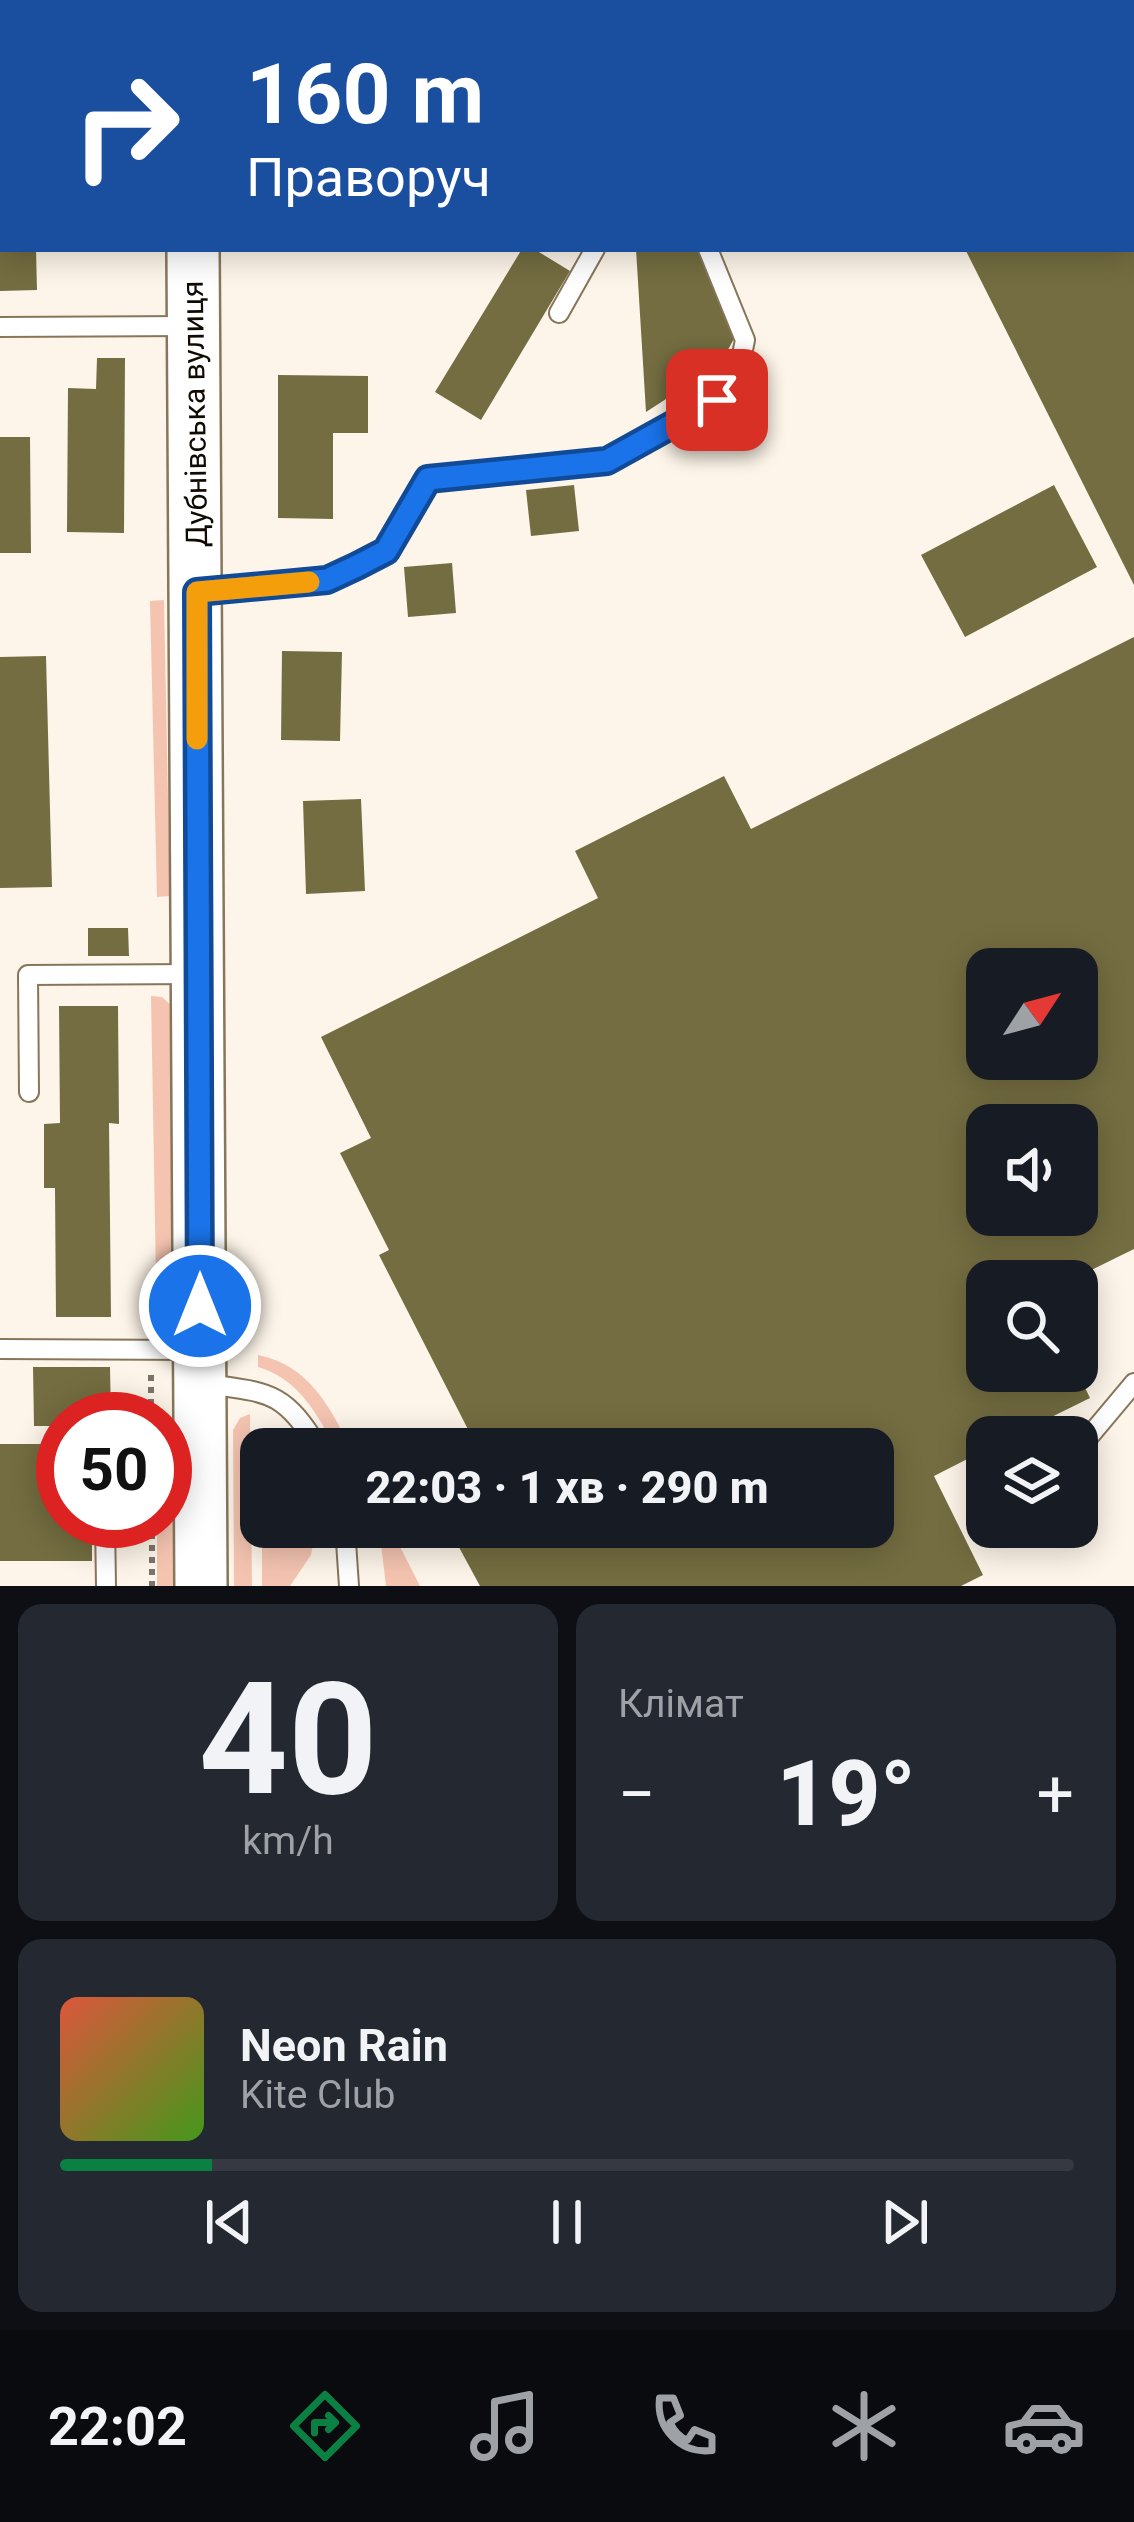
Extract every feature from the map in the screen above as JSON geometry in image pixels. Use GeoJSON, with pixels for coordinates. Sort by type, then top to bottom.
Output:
{"type":"FeatureCollection","features":[{"type":"Feature","properties":{"kind":"main road","name":"Дубнівська вулиця"},"geometry":{"type":"LineString","coordinates":[[193,252],[198,974],[184,1361],[201,1586]]}},
{"type":"Feature","properties":{"kind":"lane"},"geometry":{"type":"LineString","coordinates":[[560,313],[593,252]]}},
{"type":"Feature","properties":{"kind":"lane"},"geometry":{"type":"LineString","coordinates":[[197,592],[327,580],[386,551],[428,479],[607,461],[717,400],[738,374],[745,340],[709,252]]}},
{"type":"Feature","properties":{"kind":"lane"},"geometry":{"type":"LineString","coordinates":[[0,327],[194,326]]}},
{"type":"Feature","properties":{"kind":"lane"},"geometry":{"type":"LineString","coordinates":[[29,1092],[28,974],[198,974]]}},
{"type":"Feature","properties":{"kind":"lane"},"geometry":{"type":"LineString","coordinates":[[0,1349],[184,1361],[272,1394],[298,1414],[306,1428]]}},
{"type":"Feature","properties":{"kind":"lane"},"geometry":{"type":"LineString","coordinates":[[1098,1425],[1134,1383]]}},
{"type":"Feature","properties":{"kind":"lane"},"geometry":{"type":"LineString","coordinates":[[105,1548],[106,1586]]}},
{"type":"Feature","properties":{"kind":"lane"},"geometry":{"type":"LineString","coordinates":[[346,1548],[349,1586]]}},
{"type":"Feature","properties":{"kind":"path"},"geometry":{"type":"LineString","coordinates":[[166,1392],[184,1361]]}},
{"type":"Feature","properties":{"kind":"path"},"geometry":{"type":"LineString","coordinates":[[152,1548],[152,1586]]}},
{"type":"Feature","properties":{"kind":"shaded area"},"geometry":{"type":"Polygon","coordinates":[[[164,600],[170,896],[157,897],[150,601],[164,600]]]}},
{"type":"Feature","properties":{"kind":"shaded area"},"geometry":{"type":"Polygon","coordinates":[[[151,996],[162,997],[172,1006],[175,1316],[157,1336],[151,996]]]}},
{"type":"Feature","properties":{"kind":"shaded area"},"geometry":{"type":"Polygon","coordinates":[[[258,1355],[291,1368],[316,1390],[340,1428],[325,1428],[296,1389],[258,1367],[258,1355]]]}},
{"type":"Feature","properties":{"kind":"shaded area"},"geometry":{"type":"Polygon","coordinates":[[[250,1414],[250,1428],[240,1428],[240,1548],[252,1548],[252,1586],[234,1586],[233,1430],[240,1418],[250,1414]]]}},
{"type":"Feature","properties":{"kind":"shaded area"},"geometry":{"type":"Polygon","coordinates":[[[157,1548],[176,1548],[177,1586],[157,1586],[157,1548]]]}},
{"type":"Feature","properties":{"kind":"shaded area"},"geometry":{"type":"Polygon","coordinates":[[[262,1548],[312,1548],[290,1586],[262,1586],[262,1548]]]}},
{"type":"Feature","properties":{"kind":"shaded area"},"geometry":{"type":"Polygon","coordinates":[[[381,1548],[401,1548],[420,1586],[386,1586],[381,1548]]]}},
{"type":"Feature","properties":{"kind":"building"},"geometry":{"type":"Polygon","coordinates":[[[0,252],[36,252],[37,290],[0,291],[0,252]]]}},
{"type":"Feature","properties":{"kind":"building"},"geometry":{"type":"Polygon","coordinates":[[[520,252],[539,252],[570,271],[481,420],[435,392],[520,252]]]}},
{"type":"Feature","properties":{"kind":"building"},"geometry":{"type":"Polygon","coordinates":[[[636,252],[699,252],[735,337],[720,364],[646,412],[636,252]]]}},
{"type":"Feature","properties":{"kind":"building"},"geometry":{"type":"Polygon","coordinates":[[[967,252],[1134,252],[1134,585],[967,252]]]}},
{"type":"Feature","properties":{"kind":"building"},"geometry":{"type":"Polygon","coordinates":[[[97,358],[125,358],[124,533],[67,532],[68,388],[96,389],[97,358]]]}},
{"type":"Feature","properties":{"kind":"building"},"geometry":{"type":"Polygon","coordinates":[[[278,375],[368,376],[368,433],[333,433],[333,519],[278,518],[278,375]]]}},
{"type":"Feature","properties":{"kind":"building"},"geometry":{"type":"Polygon","coordinates":[[[0,437],[30,437],[31,553],[0,553],[0,437]]]}},
{"type":"Feature","properties":{"kind":"building"},"geometry":{"type":"Polygon","coordinates":[[[574,485],[579,531],[531,536],[526,490],[574,485]]]}},
{"type":"Feature","properties":{"kind":"building"},"geometry":{"type":"Polygon","coordinates":[[[1054,485],[1097,567],[965,637],[921,555],[1054,485]]]}},
{"type":"Feature","properties":{"kind":"building"},"geometry":{"type":"Polygon","coordinates":[[[452,563],[456,613],[408,617],[404,567],[452,563]]]}},
{"type":"Feature","properties":{"kind":"building"},"geometry":{"type":"Polygon","coordinates":[[[1134,637],[1134,1249],[1098,1267],[1098,1260],[966,1260],[966,1392],[1087,1392],[1090,1398],[1054,1416],[966,1416],[966,1460],[934,1476],[983,1575],[961,1586],[480,1586],[459,1548],[894,1548],[894,1428],[467,1428],[379,1255],[389,1250],[340,1153],[371,1138],[321,1037],[598,898],[575,851],[724,776],[751,829],[1134,637]]]}},
{"type":"Feature","properties":{"kind":"building"},"geometry":{"type":"Polygon","coordinates":[[[282,651],[342,652],[340,741],[281,740],[282,651]]]}},
{"type":"Feature","properties":{"kind":"building"},"geometry":{"type":"Polygon","coordinates":[[[46,656],[52,887],[0,888],[0,657],[46,656]]]}},
{"type":"Feature","properties":{"kind":"building"},"geometry":{"type":"Polygon","coordinates":[[[361,799],[365,891],[306,894],[303,801],[361,799]]]}},
{"type":"Feature","properties":{"kind":"building"},"geometry":{"type":"Polygon","coordinates":[[[88,928],[128,928],[129,956],[88,956],[88,928]]]}},
{"type":"Feature","properties":{"kind":"building"},"geometry":{"type":"Polygon","coordinates":[[[59,1006],[118,1006],[119,1124],[109,1123],[111,1317],[56,1317],[55,1188],[44,1188],[44,1124],[60,1123],[59,1006]]]}},
{"type":"Feature","properties":{"kind":"building"},"geometry":{"type":"Polygon","coordinates":[[[33,1367],[110,1367],[110,1392],[36,1392],[34,1426],[33,1367]]]}},
{"type":"Feature","properties":{"kind":"building"},"geometry":{"type":"Polygon","coordinates":[[[0,1444],[36,1444],[36,1548],[92,1548],[92,1561],[0,1561],[0,1444]]]}},
{"type":"Feature","properties":{"kind":"slow traffic"},"geometry":{"type":"LineString","coordinates":[[197,739],[197,592],[309,582]]}},
{"type":"Feature","properties":{"kind":"route"},"geometry":{"type":"LineString","coordinates":[[200,1306],[197,592],[327,580],[386,551],[428,479],[607,461],[717,400]]}}]}
